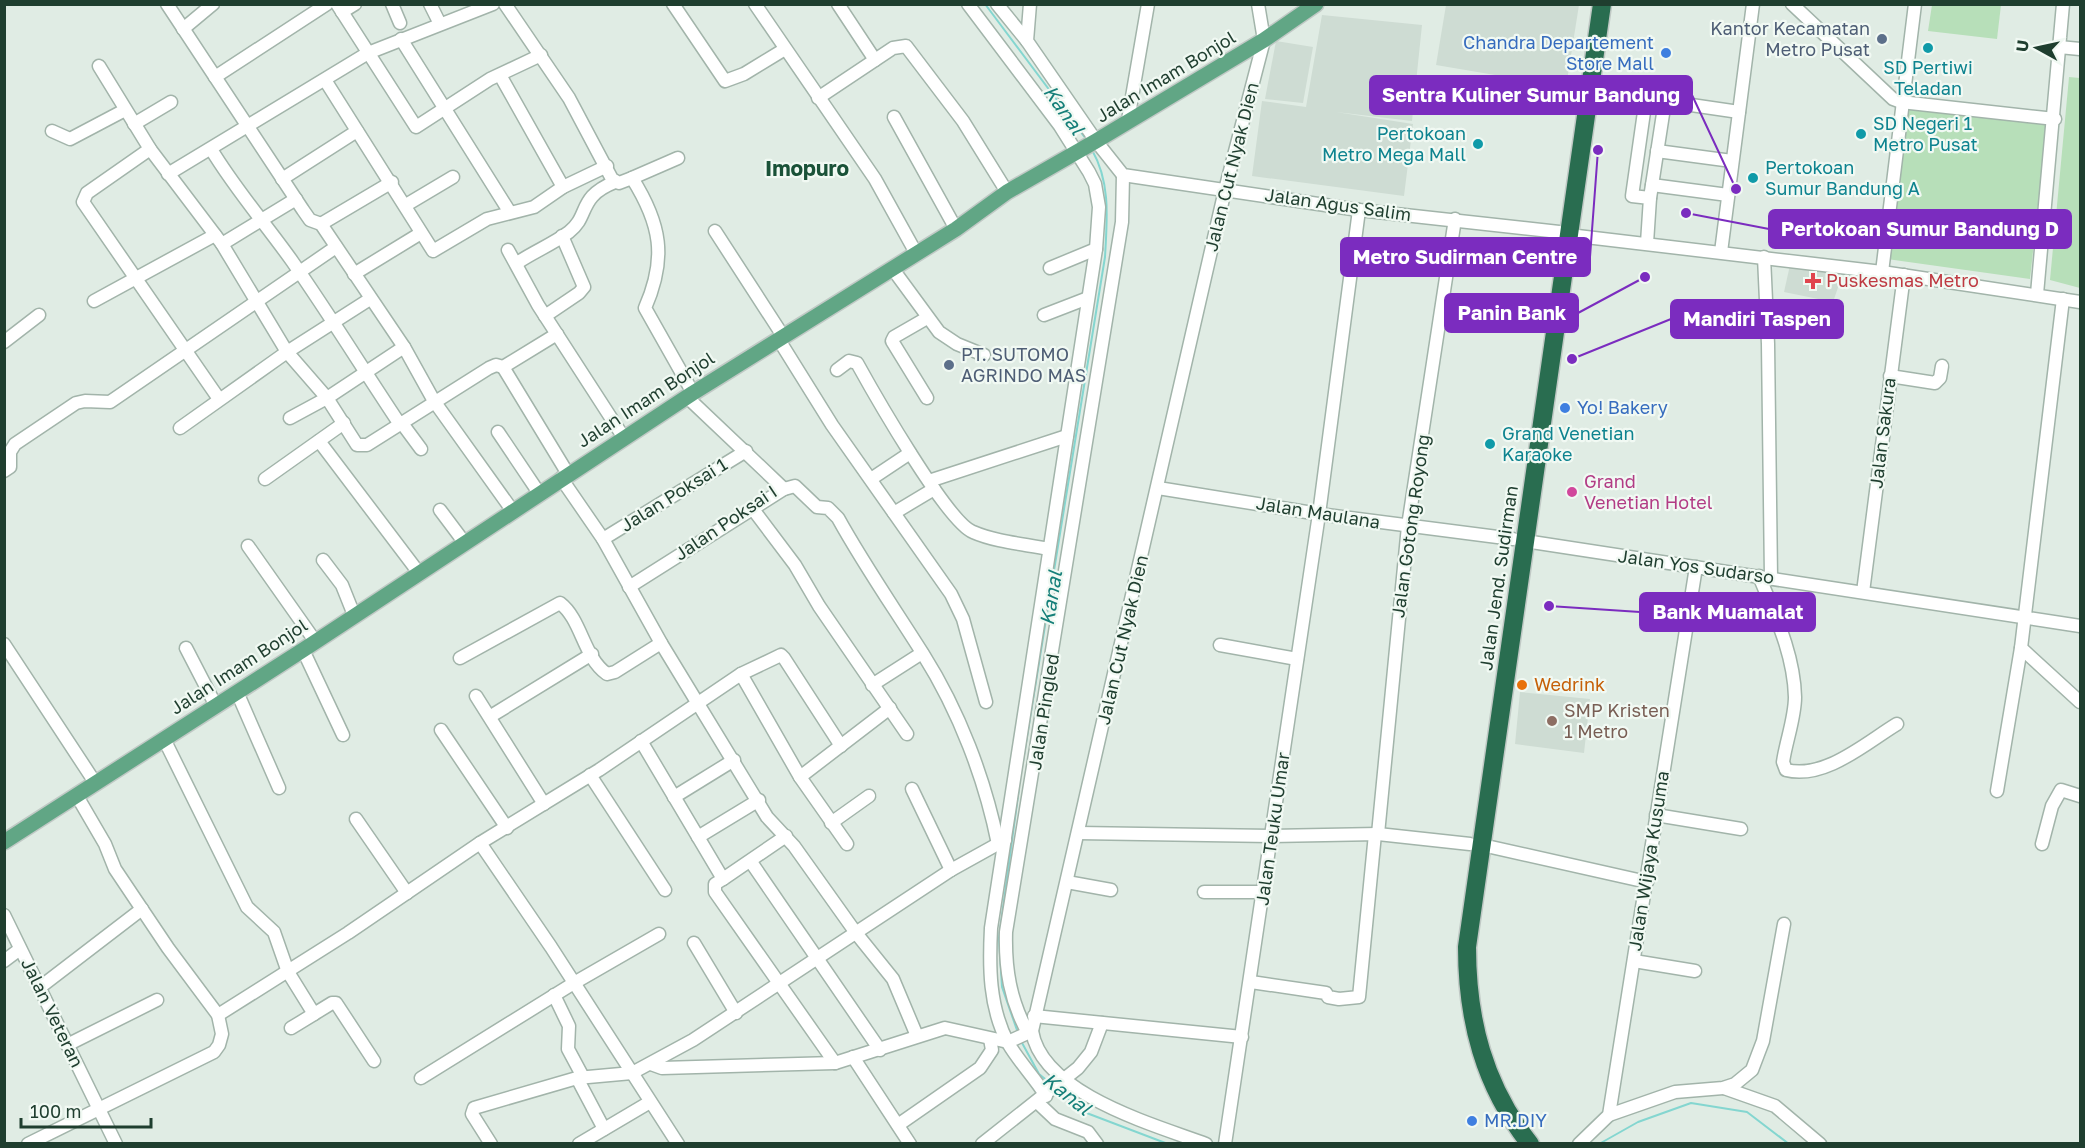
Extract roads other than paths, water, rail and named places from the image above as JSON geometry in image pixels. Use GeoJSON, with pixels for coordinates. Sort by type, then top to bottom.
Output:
{"type":"FeatureCollection","features":[{"type":"Feature","properties":{"kind":"highway","name":"Jalan Jend. Sudirman"},"geometry":{"type":"LineString","coordinates":[[1517,1143],[1495,1113],[1479,1082],[1467,1047],[1458,1002],[1457,947],[1488,764],[1564,233],[1590,4]]}},
{"type":"Feature","properties":{"kind":"highway","name":"Jalan Jend. Sudirman"},"geometry":{"type":"LineString","coordinates":[[1564,233],[1602,4]]}},
{"type":"Feature","properties":{"kind":"highway","name":"Jalan Jend. Sudirman"},"geometry":{"type":"LineString","coordinates":[[1476,844],[1467,947],[1470,1008],[1481,1056],[1495,1089],[1507,1111],[1530,1143]]}},
{"type":"Feature","properties":{"kind":"main road","name":"Jalan Imam Bonjol"},"geometry":{"type":"LineString","coordinates":[[4,842],[309,646],[512,510],[690,395],[956,229],[1007,192],[1264,40],[1316,4]]}},
{"type":"Feature","properties":{"kind":"street"},"geometry":{"type":"LineString","coordinates":[[167,4],[282,179],[310,219],[321,224],[404,347],[434,401],[512,510]]}},
{"type":"Feature","properties":{"kind":"street"},"geometry":{"type":"LineString","coordinates":[[183,29],[213,4]]}},
{"type":"Feature","properties":{"kind":"street"},"geometry":{"type":"LineString","coordinates":[[215,77],[327,4]]}},
{"type":"Feature","properties":{"kind":"street"},"geometry":{"type":"LineString","coordinates":[[355,4],[340,8],[416,127],[500,75],[541,55]]}},
{"type":"Feature","properties":{"kind":"street"},"geometry":{"type":"LineString","coordinates":[[392,4],[400,23]]}},
{"type":"Feature","properties":{"kind":"street"},"geometry":{"type":"LineString","coordinates":[[430,4],[440,24]]}},
{"type":"Feature","properties":{"kind":"street"},"geometry":{"type":"LineString","coordinates":[[168,174],[368,53],[492,4]]}},
{"type":"Feature","properties":{"kind":"street"},"geometry":{"type":"LineString","coordinates":[[505,4],[569,98],[615,182]]}},
{"type":"Feature","properties":{"kind":"street"},"geometry":{"type":"LineString","coordinates":[[673,4],[725,81],[744,74],[785,49]]}},
{"type":"Feature","properties":{"kind":"street"},"geometry":{"type":"LineString","coordinates":[[755,4],[875,179],[916,253]]}},
{"type":"Feature","properties":{"kind":"street"},"geometry":{"type":"LineString","coordinates":[[837,4],[875,60]]}},
{"type":"Feature","properties":{"kind":"street"},"geometry":{"type":"LineString","coordinates":[[968,4],[1078,152],[1095,184],[1099,207],[1096,249],[1002,842],[990,954],[994,1002],[1010,1042],[1053,1090],[1096,1102],[1206,1143]]}},
{"type":"Feature","properties":{"kind":"street"},"geometry":{"type":"LineString","coordinates":[[997,4],[1027,41],[1096,141],[1123,174]]}},
{"type":"Feature","properties":{"kind":"street"},"geometry":{"type":"LineString","coordinates":[[1027,41],[1030,4]]}},
{"type":"Feature","properties":{"kind":"street"},"geometry":{"type":"LineString","coordinates":[[1128,120],[1148,4]]}},
{"type":"Feature","properties":{"kind":"street"},"geometry":{"type":"LineString","coordinates":[[1258,4],[1264,40]]}},
{"type":"Feature","properties":{"kind":"street"},"geometry":{"type":"LineString","coordinates":[[1721,252],[1753,4]]}},
{"type":"Feature","properties":{"kind":"street"},"geometry":{"type":"LineString","coordinates":[[1792,4],[1901,108],[2055,118]]}},
{"type":"Feature","properties":{"kind":"street"},"geometry":{"type":"LineString","coordinates":[[1882,272],[1915,4]]}},
{"type":"Feature","properties":{"kind":"street"},"geometry":{"type":"LineString","coordinates":[[2037,294],[2055,118],[2063,4]]}},
{"type":"Feature","properties":{"kind":"street"},"geometry":{"type":"LineString","coordinates":[[401,39],[509,211]]}},
{"type":"Feature","properties":{"kind":"street","name":"Jalan Cut Nyak Dien"},"geometry":{"type":"LineString","coordinates":[[1028,1033],[1067,882],[1225,190],[1264,40]]}},
{"type":"Feature","properties":{"kind":"street"},"geometry":{"type":"LineString","coordinates":[[818,98],[898,46],[909,48],[963,121],[1007,192]]}},
{"type":"Feature","properties":{"kind":"street"},"geometry":{"type":"LineString","coordinates":[[2060,47],[2080,49]]}},
{"type":"Feature","properties":{"kind":"street"},"geometry":{"type":"LineString","coordinates":[[99,66],[150,149],[219,239],[287,351],[327,398],[357,445],[362,446],[489,368],[496,365],[503,367],[661,644],[774,827],[786,836],[856,933],[893,979],[917,1036]]}},
{"type":"Feature","properties":{"kind":"street"},"geometry":{"type":"LineString","coordinates":[[500,75],[563,187]]}},
{"type":"Feature","properties":{"kind":"street"},"geometry":{"type":"LineString","coordinates":[[325,80],[392,182],[421,233],[435,251],[487,219],[509,211],[534,207],[563,187],[606,166]]}},
{"type":"Feature","properties":{"kind":"street"},"geometry":{"type":"LineString","coordinates":[[1589,90],[1739,112]]}},
{"type":"Feature","properties":{"kind":"street"},"geometry":{"type":"LineString","coordinates":[[1646,98],[1632,196],[1651,192],[1728,195]]}},
{"type":"Feature","properties":{"kind":"street"},"geometry":{"type":"LineString","coordinates":[[1647,243],[1651,192],[1665,101]]}},
{"type":"Feature","properties":{"kind":"street"},"geometry":{"type":"LineString","coordinates":[[134,124],[171,102]]}},
{"type":"Feature","properties":{"kind":"street"},"geometry":{"type":"LineString","coordinates":[[52,131],[70,139],[125,110]]}},
{"type":"Feature","properties":{"kind":"street"},"geometry":{"type":"LineString","coordinates":[[894,117],[956,229]]}},
{"type":"Feature","properties":{"kind":"street"},"geometry":{"type":"LineString","coordinates":[[282,179],[357,131]]}},
{"type":"Feature","properties":{"kind":"street"},"geometry":{"type":"LineString","coordinates":[[150,149],[93,188],[84,197],[85,206],[219,399]]}},
{"type":"Feature","properties":{"kind":"street"},"geometry":{"type":"LineString","coordinates":[[211,149],[234,187],[263,219],[365,372],[422,449]]}},
{"type":"Feature","properties":{"kind":"street"},"geometry":{"type":"LineString","coordinates":[[1658,151],[1732,161]]}},
{"type":"Feature","properties":{"kind":"street"},"geometry":{"type":"LineString","coordinates":[[517,263],[575,226],[586,202],[594,194],[615,182],[632,178],[678,158]]}},
{"type":"Feature","properties":{"kind":"street","name":"Jalan Agus Salim"},"geometry":{"type":"LineString","coordinates":[[1123,174],[1359,210],[1455,219],[1882,272],[2080,302]]}},
{"type":"Feature","properties":{"kind":"street","name":"Jalan Pingled"},"geometry":{"type":"LineString","coordinates":[[1028,1033],[1019,1017],[1009,984],[1006,932],[1122,222],[1123,174]]}},
{"type":"Feature","properties":{"kind":"street"},"geometry":{"type":"LineString","coordinates":[[406,205],[453,177]]}},
{"type":"Feature","properties":{"kind":"street","name":"Jalan Poksai I"},"geometry":{"type":"LineString","coordinates":[[628,587],[784,489],[690,395],[645,308],[657,276],[659,242],[646,204],[632,178]]}},
{"type":"Feature","properties":{"kind":"street"},"geometry":{"type":"LineString","coordinates":[[321,224],[392,182]]}},
{"type":"Feature","properties":{"kind":"street"},"geometry":{"type":"LineString","coordinates":[[93,301],[136,277],[263,219],[296,199]]}},
{"type":"Feature","properties":{"kind":"street","name":"Jalan Teuku Umar"},"geometry":{"type":"LineString","coordinates":[[1225,1143],[1251,982],[1319,514],[1359,210]]}},
{"type":"Feature","properties":{"kind":"street","name":"Jalan Gotong Royong"},"geometry":{"type":"LineString","coordinates":[[1251,982],[1326,993],[1328,997],[1339,999],[1359,997],[1408,526],[1455,219]]}},
{"type":"Feature","properties":{"kind":"street"},"geometry":{"type":"LineString","coordinates":[[715,231],[832,424],[933,567],[959,609],[986,702]]}},
{"type":"Feature","properties":{"kind":"street"},"geometry":{"type":"LineString","coordinates":[[354,274],[421,233]]}},
{"type":"Feature","properties":{"kind":"street"},"geometry":{"type":"LineString","coordinates":[[545,316],[579,293],[584,287],[562,236]]}},
{"type":"Feature","properties":{"kind":"street"},"geometry":{"type":"LineString","coordinates":[[4,471],[10,467],[12,446],[18,441],[76,403],[85,401],[108,403],[336,247]]}},
{"type":"Feature","properties":{"kind":"street"},"geometry":{"type":"LineString","coordinates":[[1050,268],[1096,249]]}},
{"type":"Feature","properties":{"kind":"street"},"geometry":{"type":"LineString","coordinates":[[508,250],[545,316],[624,438]]}},
{"type":"Feature","properties":{"kind":"street"},"geometry":{"type":"LineString","coordinates":[[1764,257],[1768,355],[1765,577],[1784,637],[1795,699],[1783,766],[1790,771],[1811,769],[1838,760],[1897,724]]}},
{"type":"Feature","properties":{"kind":"street"},"geometry":{"type":"LineString","coordinates":[[892,268],[927,318],[948,339],[984,355]]}},
{"type":"Feature","properties":{"kind":"street","name":"Jalan Sakura"},"geometry":{"type":"LineString","coordinates":[[1863,592],[1904,275]]}},
{"type":"Feature","properties":{"kind":"street"},"geometry":{"type":"LineString","coordinates":[[1044,315],[1088,298]]}},
{"type":"Feature","properties":{"kind":"street"},"geometry":{"type":"LineString","coordinates":[[180,428],[287,351],[370,299]]}},
{"type":"Feature","properties":{"kind":"street"},"geometry":{"type":"LineString","coordinates":[[1997,790],[2025,618],[2063,299]]}},
{"type":"Feature","properties":{"kind":"street"},"geometry":{"type":"LineString","coordinates":[[4,342],[39,315]]}},
{"type":"Feature","properties":{"kind":"street"},"geometry":{"type":"LineString","coordinates":[[927,318],[894,337],[892,341],[927,398]]}},
{"type":"Feature","properties":{"kind":"street"},"geometry":{"type":"LineString","coordinates":[[503,367],[557,334]]}},
{"type":"Feature","properties":{"kind":"street"},"geometry":{"type":"LineString","coordinates":[[290,418],[327,398],[404,347]]}},
{"type":"Feature","properties":{"kind":"street"},"geometry":{"type":"LineString","coordinates":[[837,370],[851,360],[857,363],[910,453],[966,529],[1049,549]]}},
{"type":"Feature","properties":{"kind":"street"},"geometry":{"type":"LineString","coordinates":[[1890,376],[1935,383],[1940,378],[1942,366]]}},
{"type":"Feature","properties":{"kind":"street"},"geometry":{"type":"LineString","coordinates":[[265,479],[344,423]]}},
{"type":"Feature","properties":{"kind":"street"},"geometry":{"type":"LineString","coordinates":[[498,432],[539,493]]}},
{"type":"Feature","properties":{"kind":"street"},"geometry":{"type":"LineString","coordinates":[[894,513],[932,485],[1067,436]]}},
{"type":"Feature","properties":{"kind":"street"},"geometry":{"type":"LineString","coordinates":[[319,441],[419,573]]}},
{"type":"Feature","properties":{"kind":"street","name":"Jalan Poksai 1"},"geometry":{"type":"LineString","coordinates":[[603,539],[746,451]]}},
{"type":"Feature","properties":{"kind":"street"},"geometry":{"type":"LineString","coordinates":[[871,479],[910,453]]}},
{"type":"Feature","properties":{"kind":"street"},"geometry":{"type":"LineString","coordinates":[[784,489],[795,486],[817,507],[828,508],[833,512],[880,592],[922,653],[957,718],[1002,842]]}},
{"type":"Feature","properties":{"kind":"street","name":"Jalan Maulana"},"geometry":{"type":"LineString","coordinates":[[1158,488],[1319,514],[1519,540]]}},
{"type":"Feature","properties":{"kind":"street"},"geometry":{"type":"LineString","coordinates":[[752,508],[795,565],[819,606],[907,734]]}},
{"type":"Feature","properties":{"kind":"street"},"geometry":{"type":"LineString","coordinates":[[440,510],[464,543]]}},
{"type":"Feature","properties":{"kind":"street","name":"Jalan Yos Sudarso"},"geometry":{"type":"LineString","coordinates":[[1519,540],[2080,626]]}},
{"type":"Feature","properties":{"kind":"street"},"geometry":{"type":"LineString","coordinates":[[248,546],[309,646],[343,735]]}},
{"type":"Feature","properties":{"kind":"street"},"geometry":{"type":"LineString","coordinates":[[323,560],[342,585],[354,615]]}},
{"type":"Feature","properties":{"kind":"street","name":"Jalan Wijaya Kusuma"},"geometry":{"type":"LineString","coordinates":[[1609,1115],[1696,567]]}},
{"type":"Feature","properties":{"kind":"street"},"geometry":{"type":"LineString","coordinates":[[460,658],[560,603],[597,665],[610,674],[661,644]]}},
{"type":"Feature","properties":{"kind":"street"},"geometry":{"type":"LineString","coordinates":[[4,644],[96,784]]}},
{"type":"Feature","properties":{"kind":"street"},"geometry":{"type":"LineString","coordinates":[[1220,645],[1297,659]]}},
{"type":"Feature","properties":{"kind":"street"},"geometry":{"type":"LineString","coordinates":[[186,648],[216,706]]}},
{"type":"Feature","properties":{"kind":"street"},"geometry":{"type":"LineString","coordinates":[[2020,648],[2080,702]]}},
{"type":"Feature","properties":{"kind":"street"},"geometry":{"type":"LineString","coordinates":[[872,685],[922,653]]}},
{"type":"Feature","properties":{"kind":"street"},"geometry":{"type":"LineString","coordinates":[[491,716],[591,654]]}},
{"type":"Feature","properties":{"kind":"street"},"geometry":{"type":"LineString","coordinates":[[218,1015],[288,972],[480,843],[591,775],[741,674],[772,657],[783,656],[841,746]]}},
{"type":"Feature","properties":{"kind":"street"},"geometry":{"type":"LineString","coordinates":[[741,674],[800,777],[847,844]]}},
{"type":"Feature","properties":{"kind":"street"},"geometry":{"type":"LineString","coordinates":[[237,692],[279,788]]}},
{"type":"Feature","properties":{"kind":"street"},"geometry":{"type":"LineString","coordinates":[[477,696],[544,804]]}},
{"type":"Feature","properties":{"kind":"street"},"geometry":{"type":"LineString","coordinates":[[800,777],[890,708]]}},
{"type":"Feature","properties":{"kind":"street"},"geometry":{"type":"LineString","coordinates":[[441,730],[507,828]]}},
{"type":"Feature","properties":{"kind":"street"},"geometry":{"type":"LineString","coordinates":[[164,739],[249,911],[269,925],[274,932],[288,972],[314,1014]]}},
{"type":"Feature","properties":{"kind":"street"},"geometry":{"type":"LineString","coordinates":[[641,741],[723,879]]}},
{"type":"Feature","properties":{"kind":"street"},"geometry":{"type":"LineString","coordinates":[[674,797],[734,760]]}},
{"type":"Feature","properties":{"kind":"street"},"geometry":{"type":"LineString","coordinates":[[591,775],[665,890]]}},
{"type":"Feature","properties":{"kind":"street"},"geometry":{"type":"LineString","coordinates":[[912,789],[951,870]]}},
{"type":"Feature","properties":{"kind":"street"},"geometry":{"type":"LineString","coordinates":[[2043,844],[2052,806],[2061,790],[2080,796]]}},
{"type":"Feature","properties":{"kind":"street"},"geometry":{"type":"LineString","coordinates":[[28,1143],[214,1052],[222,1034],[218,1015],[115,869],[105,844],[77,796]]}},
{"type":"Feature","properties":{"kind":"street"},"geometry":{"type":"LineString","coordinates":[[831,823],[869,796]]}},
{"type":"Feature","properties":{"kind":"street"},"geometry":{"type":"LineString","coordinates":[[698,837],[759,800]]}},
{"type":"Feature","properties":{"kind":"street"},"geometry":{"type":"LineString","coordinates":[[1656,815],[1741,829]]}},
{"type":"Feature","properties":{"kind":"street"},"geometry":{"type":"LineString","coordinates":[[356,819],[407,893]]}},
{"type":"Feature","properties":{"kind":"street"},"geometry":{"type":"LineString","coordinates":[[1078,833],[1271,836],[1377,834],[1476,844],[1647,882]]}},
{"type":"Feature","properties":{"kind":"street"},"geometry":{"type":"LineString","coordinates":[[786,836],[751,862],[715,884],[715,892],[835,1063]]}},
{"type":"Feature","properties":{"kind":"street"},"geometry":{"type":"LineString","coordinates":[[490,1143],[472,1114],[474,1108],[580,1078],[632,1073],[651,1064],[736,1013],[951,870],[1002,842]]}},
{"type":"Feature","properties":{"kind":"street"},"geometry":{"type":"LineString","coordinates":[[480,843],[678,1143]]}},
{"type":"Feature","properties":{"kind":"street"},"geometry":{"type":"LineString","coordinates":[[751,862],[880,1050]]}},
{"type":"Feature","properties":{"kind":"street"},"geometry":{"type":"LineString","coordinates":[[1067,882],[1111,890]]}},
{"type":"Feature","properties":{"kind":"street"},"geometry":{"type":"LineString","coordinates":[[1204,892],[1264,892]]}},
{"type":"Feature","properties":{"kind":"street"},"geometry":{"type":"LineString","coordinates":[[39,988],[142,909]]}},
{"type":"Feature","properties":{"kind":"street","name":"Jalan Veteran"},"geometry":{"type":"LineString","coordinates":[[4,915],[116,1143]]}},
{"type":"Feature","properties":{"kind":"street"},"geometry":{"type":"LineString","coordinates":[[1579,1143],[1609,1115],[1675,1092],[1723,1088],[1744,1078],[1752,1070],[1759,1058],[1784,924]]}},
{"type":"Feature","properties":{"kind":"street"},"geometry":{"type":"LineString","coordinates":[[421,1078],[554,995],[660,934]]}},
{"type":"Feature","properties":{"kind":"street"},"geometry":{"type":"LineString","coordinates":[[694,943],[736,1013]]}},
{"type":"Feature","properties":{"kind":"street"},"geometry":{"type":"LineString","coordinates":[[4,961],[20,949]]}},
{"type":"Feature","properties":{"kind":"street"},"geometry":{"type":"LineString","coordinates":[[1634,962],[1695,971]]}},
{"type":"Feature","properties":{"kind":"street"},"geometry":{"type":"LineString","coordinates":[[554,995],[568,1026],[568,1049],[603,1129]]}},
{"type":"Feature","properties":{"kind":"street"},"geometry":{"type":"LineString","coordinates":[[67,1045],[157,1000]]}},
{"type":"Feature","properties":{"kind":"street"},"geometry":{"type":"LineString","coordinates":[[291,1028],[332,1003],[336,1003],[374,1061]]}},
{"type":"Feature","properties":{"kind":"street"},"geometry":{"type":"LineString","coordinates":[[1034,1016],[1242,1037]]}},
{"type":"Feature","properties":{"kind":"street"},"geometry":{"type":"LineString","coordinates":[[982,1143],[1053,1090],[1091,1052],[1102,1023]]}},
{"type":"Feature","properties":{"kind":"street"},"geometry":{"type":"LineString","coordinates":[[651,1064],[662,1068],[835,1063],[945,1028],[1010,1042],[1028,1033],[1040,1050],[1053,1090],[1055,1119],[1088,1132],[1097,1143]]}},
{"type":"Feature","properties":{"kind":"street"},"geometry":{"type":"LineString","coordinates":[[897,1125],[980,1068],[992,1050],[990,1039]]}},
{"type":"Feature","properties":{"kind":"street"},"geometry":{"type":"LineString","coordinates":[[853,1057],[910,1143]]}},
{"type":"Feature","properties":{"kind":"street"},"geometry":{"type":"LineString","coordinates":[[1723,1088],[1775,1106],[1820,1143]]}},
{"type":"Feature","properties":{"kind":"street"},"geometry":{"type":"LineString","coordinates":[[579,1143],[650,1102]]}},
{"type":"Feature","properties":{"kind":"waterway","name":"Kanal"},"geometry":{"type":"LineString","coordinates":[[985,4],[1086,139]]}},
{"type":"Feature","properties":{"kind":"waterway","name":"Kanal"},"geometry":{"type":"LineString","coordinates":[[1023,761],[1105,257],[1107,216],[1105,189],[1092,150]]}},
{"type":"Feature","properties":{"kind":"waterway","name":"Kanal"},"geometry":{"type":"LineString","coordinates":[[1018,1033],[1002,987],[999,938],[1019,788]]}},
{"type":"Feature","properties":{"kind":"waterway","name":"Kanal"},"geometry":{"type":"LineString","coordinates":[[1021,1041],[1039,1074],[1050,1083]]}},
{"type":"Feature","properties":{"kind":"waterway","name":"Kanal"},"geometry":{"type":"LineString","coordinates":[[1056,1089],[1084,1112],[1168,1144]]}},
{"type":"Feature","properties":{"kind":"waterway","name":"Kanal"},"geometry":{"type":"LineString","coordinates":[[1599,1144],[1638,1122],[1691,1103],[1747,1112],[1789,1144]]}},
{"type":"Feature","properties":{"kind":"place","name":"Kantor Kecamatan Metro Pusat"},"geometry":{"type":"Point","coordinates":[1882,39]}},
{"type":"Feature","properties":{"kind":"place","name":"SD Pertiwi Teladan"},"geometry":{"type":"Point","coordinates":[1928,48]}},
{"type":"Feature","properties":{"kind":"place","name":"Chandra Departement Store Mall"},"geometry":{"type":"Point","coordinates":[1666,53]}},
{"type":"Feature","properties":{"kind":"place","name":"SD Negeri 1 Metro Pusat"},"geometry":{"type":"Point","coordinates":[1861,134]}},
{"type":"Feature","properties":{"kind":"place","name":"Pertokoan Metro Mega Mall"},"geometry":{"type":"Point","coordinates":[1478,144]}},
{"type":"Feature","properties":{"kind":"place","name":"Metro Sudirman Centre"},"geometry":{"type":"Point","coordinates":[1598,150]}},
{"type":"Feature","properties":{"kind":"place","name":"Pertokoan Sumur Bandung A"},"geometry":{"type":"Point","coordinates":[1753,178]}},
{"type":"Feature","properties":{"kind":"place","name":"Sentra Kuliner Sumur Bandung"},"geometry":{"type":"Point","coordinates":[1736,189]}},
{"type":"Feature","properties":{"kind":"place","name":"Pertokoan Sumur Bandung D"},"geometry":{"type":"Point","coordinates":[1686,213]}},
{"type":"Feature","properties":{"kind":"place","name":"Panin Bank"},"geometry":{"type":"Point","coordinates":[1645,277]}},
{"type":"Feature","properties":{"kind":"place","name":"Puskesmas Metro"},"geometry":{"type":"Point","coordinates":[1813,281]}},
{"type":"Feature","properties":{"kind":"place","name":"Mandiri Taspen"},"geometry":{"type":"Point","coordinates":[1572,359]}},
{"type":"Feature","properties":{"kind":"place","name":"PT. SUTOMO AGRINDO MAS"},"geometry":{"type":"Point","coordinates":[949,365]}},
{"type":"Feature","properties":{"kind":"place","name":"Yo! Bakery"},"geometry":{"type":"Point","coordinates":[1565,408]}},
{"type":"Feature","properties":{"kind":"place","name":"Grand Venetian Karaoke"},"geometry":{"type":"Point","coordinates":[1490,444]}},
{"type":"Feature","properties":{"kind":"place","name":"Grand Venetian Hotel"},"geometry":{"type":"Point","coordinates":[1572,492]}},
{"type":"Feature","properties":{"kind":"place","name":"Bank Muamalat"},"geometry":{"type":"Point","coordinates":[1549,606]}},
{"type":"Feature","properties":{"kind":"place","name":"Wedrink"},"geometry":{"type":"Point","coordinates":[1522,685]}},
{"type":"Feature","properties":{"kind":"place","name":"SMP Kristen 1 Metro"},"geometry":{"type":"Point","coordinates":[1552,721]}},
{"type":"Feature","properties":{"kind":"place","name":"MR.DIY"},"geometry":{"type":"Point","coordinates":[1472,1121]}},
{"type":"Feature","properties":{"kind":"district","name":"Imopuro"},"geometry":{"type":"Point","coordinates":[807,169]}}]}
